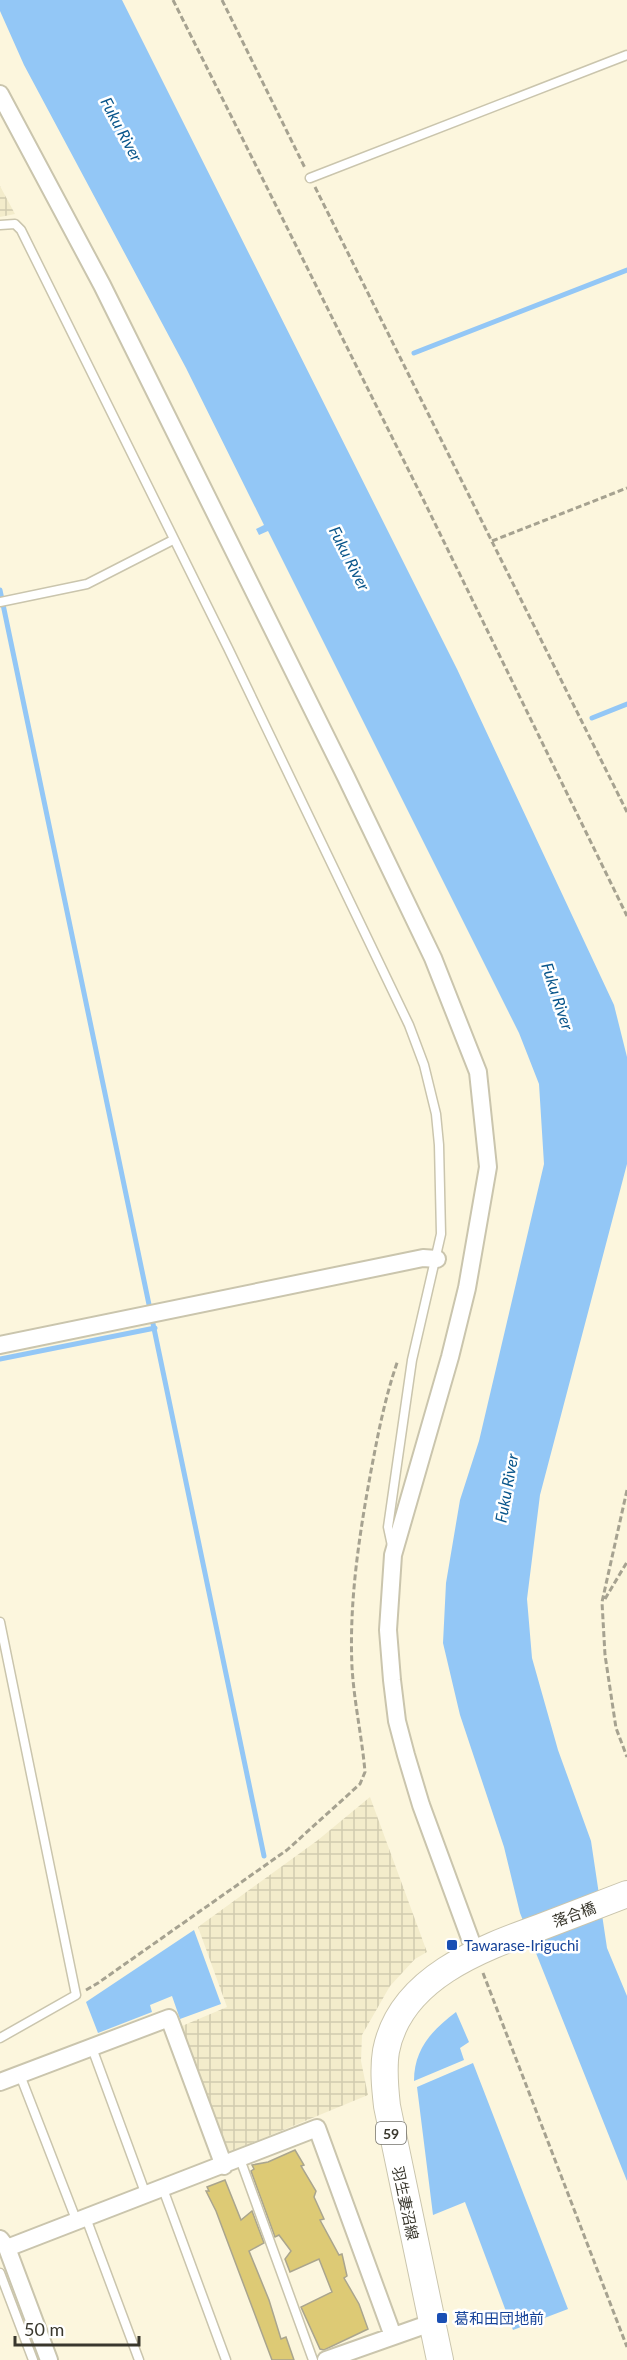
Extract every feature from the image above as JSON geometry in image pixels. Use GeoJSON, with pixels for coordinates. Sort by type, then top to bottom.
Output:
{"type":"FeatureCollection","features":[{"type":"Feature","properties":{"kind":"main road","name":"落合橋"},"geometry":{"type":"LineString","coordinates":[[482,1957],[627,1894]]}},
{"type":"Feature","properties":{"kind":"main road","name":"羽生妻沼線"},"geometry":{"type":"LineString","coordinates":[[440,2360],[387,2106],[384,2078],[386,2050],[401,2016],[416,1996],[437,1976],[482,1957]]}},
{"type":"Feature","properties":{"kind":"street"},"geometry":{"type":"LineString","coordinates":[[0,94],[102,285],[351,788],[433,958],[477,1072],[488,1167],[464,1300],[393,1555],[388,1630],[398,1721],[421,1805],[482,1957]]}},
{"type":"Feature","properties":{"kind":"street"},"geometry":{"type":"LineString","coordinates":[[0,1345],[423,1258],[437,1259]]}},
{"type":"Feature","properties":{"kind":"street"},"geometry":{"type":"LineString","coordinates":[[0,2082],[169,2019],[224,2166]]}},
{"type":"Feature","properties":{"kind":"street"},"geometry":{"type":"LineString","coordinates":[[49,2360],[3,2244],[81,2220],[317,2128],[393,2336]]}},
{"type":"Feature","properties":{"kind":"street"},"geometry":{"type":"LineString","coordinates":[[326,2360],[431,2323]]}},
{"type":"Feature","properties":{"kind":"lane"},"geometry":{"type":"LineString","coordinates":[[310,178],[627,56]]}},
{"type":"Feature","properties":{"kind":"lane"},"geometry":{"type":"LineString","coordinates":[[0,225],[15,224],[21,230],[228,648],[408,1025],[424,1065],[436,1114],[441,1234],[412,1360],[396,1463],[388,1527],[393,1555]]}},
{"type":"Feature","properties":{"kind":"lane"},"geometry":{"type":"LineString","coordinates":[[0,602],[87,584],[173,540]]}},
{"type":"Feature","properties":{"kind":"lane"},"geometry":{"type":"LineString","coordinates":[[0,1622],[76,1995],[0,2038]]}},
{"type":"Feature","properties":{"kind":"lane"},"geometry":{"type":"LineString","coordinates":[[92,2048],[146,2195]]}},
{"type":"Feature","properties":{"kind":"lane"},"geometry":{"type":"LineString","coordinates":[[20,2075],[139,2360]]}},
{"type":"Feature","properties":{"kind":"lane"},"geometry":{"type":"LineString","coordinates":[[240,2159],[313,2360]]}},
{"type":"Feature","properties":{"kind":"lane"},"geometry":{"type":"LineString","coordinates":[[163,2189],[226,2360]]}},
{"type":"Feature","properties":{"kind":"lane"},"geometry":{"type":"LineString","coordinates":[[0,2273],[33,2360]]}},
{"type":"Feature","properties":{"kind":"path"},"geometry":{"type":"LineString","coordinates":[[173,0],[423,499],[627,916]]}},
{"type":"Feature","properties":{"kind":"path"},"geometry":{"type":"LineString","coordinates":[[222,0],[627,812]]}},
{"type":"Feature","properties":{"kind":"path"},"geometry":{"type":"LineString","coordinates":[[492,541],[627,488]]}},
{"type":"Feature","properties":{"kind":"path"},"geometry":{"type":"LineString","coordinates":[[76,1995],[99,1983],[287,1850],[360,1784],[365,1772],[352,1669],[355,1581],[378,1432],[387,1392],[400,1355]]}},
{"type":"Feature","properties":{"kind":"path"},"geometry":{"type":"LineString","coordinates":[[627,1490],[602,1602],[605,1655],[616,1728],[627,1757]]}},
{"type":"Feature","properties":{"kind":"path"},"geometry":{"type":"LineString","coordinates":[[602,1602],[627,1562]]}},
{"type":"Feature","properties":{"kind":"path"},"geometry":{"type":"LineString","coordinates":[[482,1957],[627,2347]]}},
{"type":"Feature","properties":{"kind":"shaded area"},"geometry":{"type":"Polygon","coordinates":[[[0,186],[15,214],[0,217],[0,186]]]}},
{"type":"Feature","properties":{"kind":"shaded area"},"geometry":{"type":"Polygon","coordinates":[[[370,1797],[427,1952],[415,1959],[390,1986],[362,2035],[361,2061],[368,2095],[227,2153],[182,2026],[227,2007],[198,1927],[318,1840],[370,1797]]]}},
{"type":"Feature","properties":{"kind":"water","name":"Fuku River"},"geometry":{"type":"Polygon","coordinates":[[[0,0],[122,0],[457,669],[614,1005],[627,1057],[627,1164],[540,1495],[527,1599],[532,1658],[558,1750],[591,1841],[607,1948],[627,1996],[627,2181],[520,1913],[504,1847],[460,1715],[443,1643],[446,1583],[460,1500],[479,1441],[544,1164],[539,1084],[519,1033],[268,531],[259,535],[256,529],[264,525],[186,368],[24,65],[0,11],[0,0]]]}},
{"type":"Feature","properties":{"kind":"water"},"geometry":{"type":"Polygon","coordinates":[[[194,1930],[221,2004],[180,2019],[172,1996],[150,2005],[152,2012],[98,2033],[86,2002],[194,1930]]]}},
{"type":"Feature","properties":{"kind":"water"},"geometry":{"type":"Polygon","coordinates":[[[456,2012],[469,2042],[460,2048],[464,2060],[414,2081],[417,2059],[426,2041],[456,2012]]]}},
{"type":"Feature","properties":{"kind":"water"},"geometry":{"type":"Polygon","coordinates":[[[473,2063],[568,2309],[513,2330],[465,2202],[433,2215],[417,2087],[473,2063]]]}},
{"type":"Feature","properties":{"kind":"building"},"geometry":{"type":"Polygon","coordinates":[[[295,2150],[304,2165],[301,2166],[316,2191],[314,2197],[324,2219],[320,2220],[339,2255],[342,2254],[347,2276],[344,2278],[359,2304],[368,2329],[324,2350],[320,2349],[301,2307],[332,2292],[319,2259],[290,2272],[285,2259],[291,2251],[279,2235],[275,2237],[251,2171],[254,2169],[252,2165],[268,2162],[295,2150]]]}},
{"type":"Feature","properties":{"kind":"building"},"geometry":{"type":"Polygon","coordinates":[[[225,2180],[241,2220],[252,2211],[264,2243],[249,2251],[269,2300],[281,2339],[286,2337],[294,2360],[272,2360],[216,2211],[206,2191],[209,2191],[207,2187],[225,2180]]]}},
{"type":"Feature","properties":{"kind":"waterway"},"geometry":{"type":"LineString","coordinates":[[414,353],[627,270]]}},
{"type":"Feature","properties":{"kind":"waterway"},"geometry":{"type":"LineString","coordinates":[[0,590],[264,1856]]}},
{"type":"Feature","properties":{"kind":"waterway"},"geometry":{"type":"LineString","coordinates":[[592,718],[627,704]]}},
{"type":"Feature","properties":{"kind":"waterway"},"geometry":{"type":"LineString","coordinates":[[0,1359],[155,1328]]}},
{"type":"Feature","properties":{"kind":"place","name":"Tawarase-Iriguchi"},"geometry":{"type":"Point","coordinates":[452,1945]}},
{"type":"Feature","properties":{"kind":"place","name":"葛和田団地前"},"geometry":{"type":"Point","coordinates":[442,2318]}}]}
